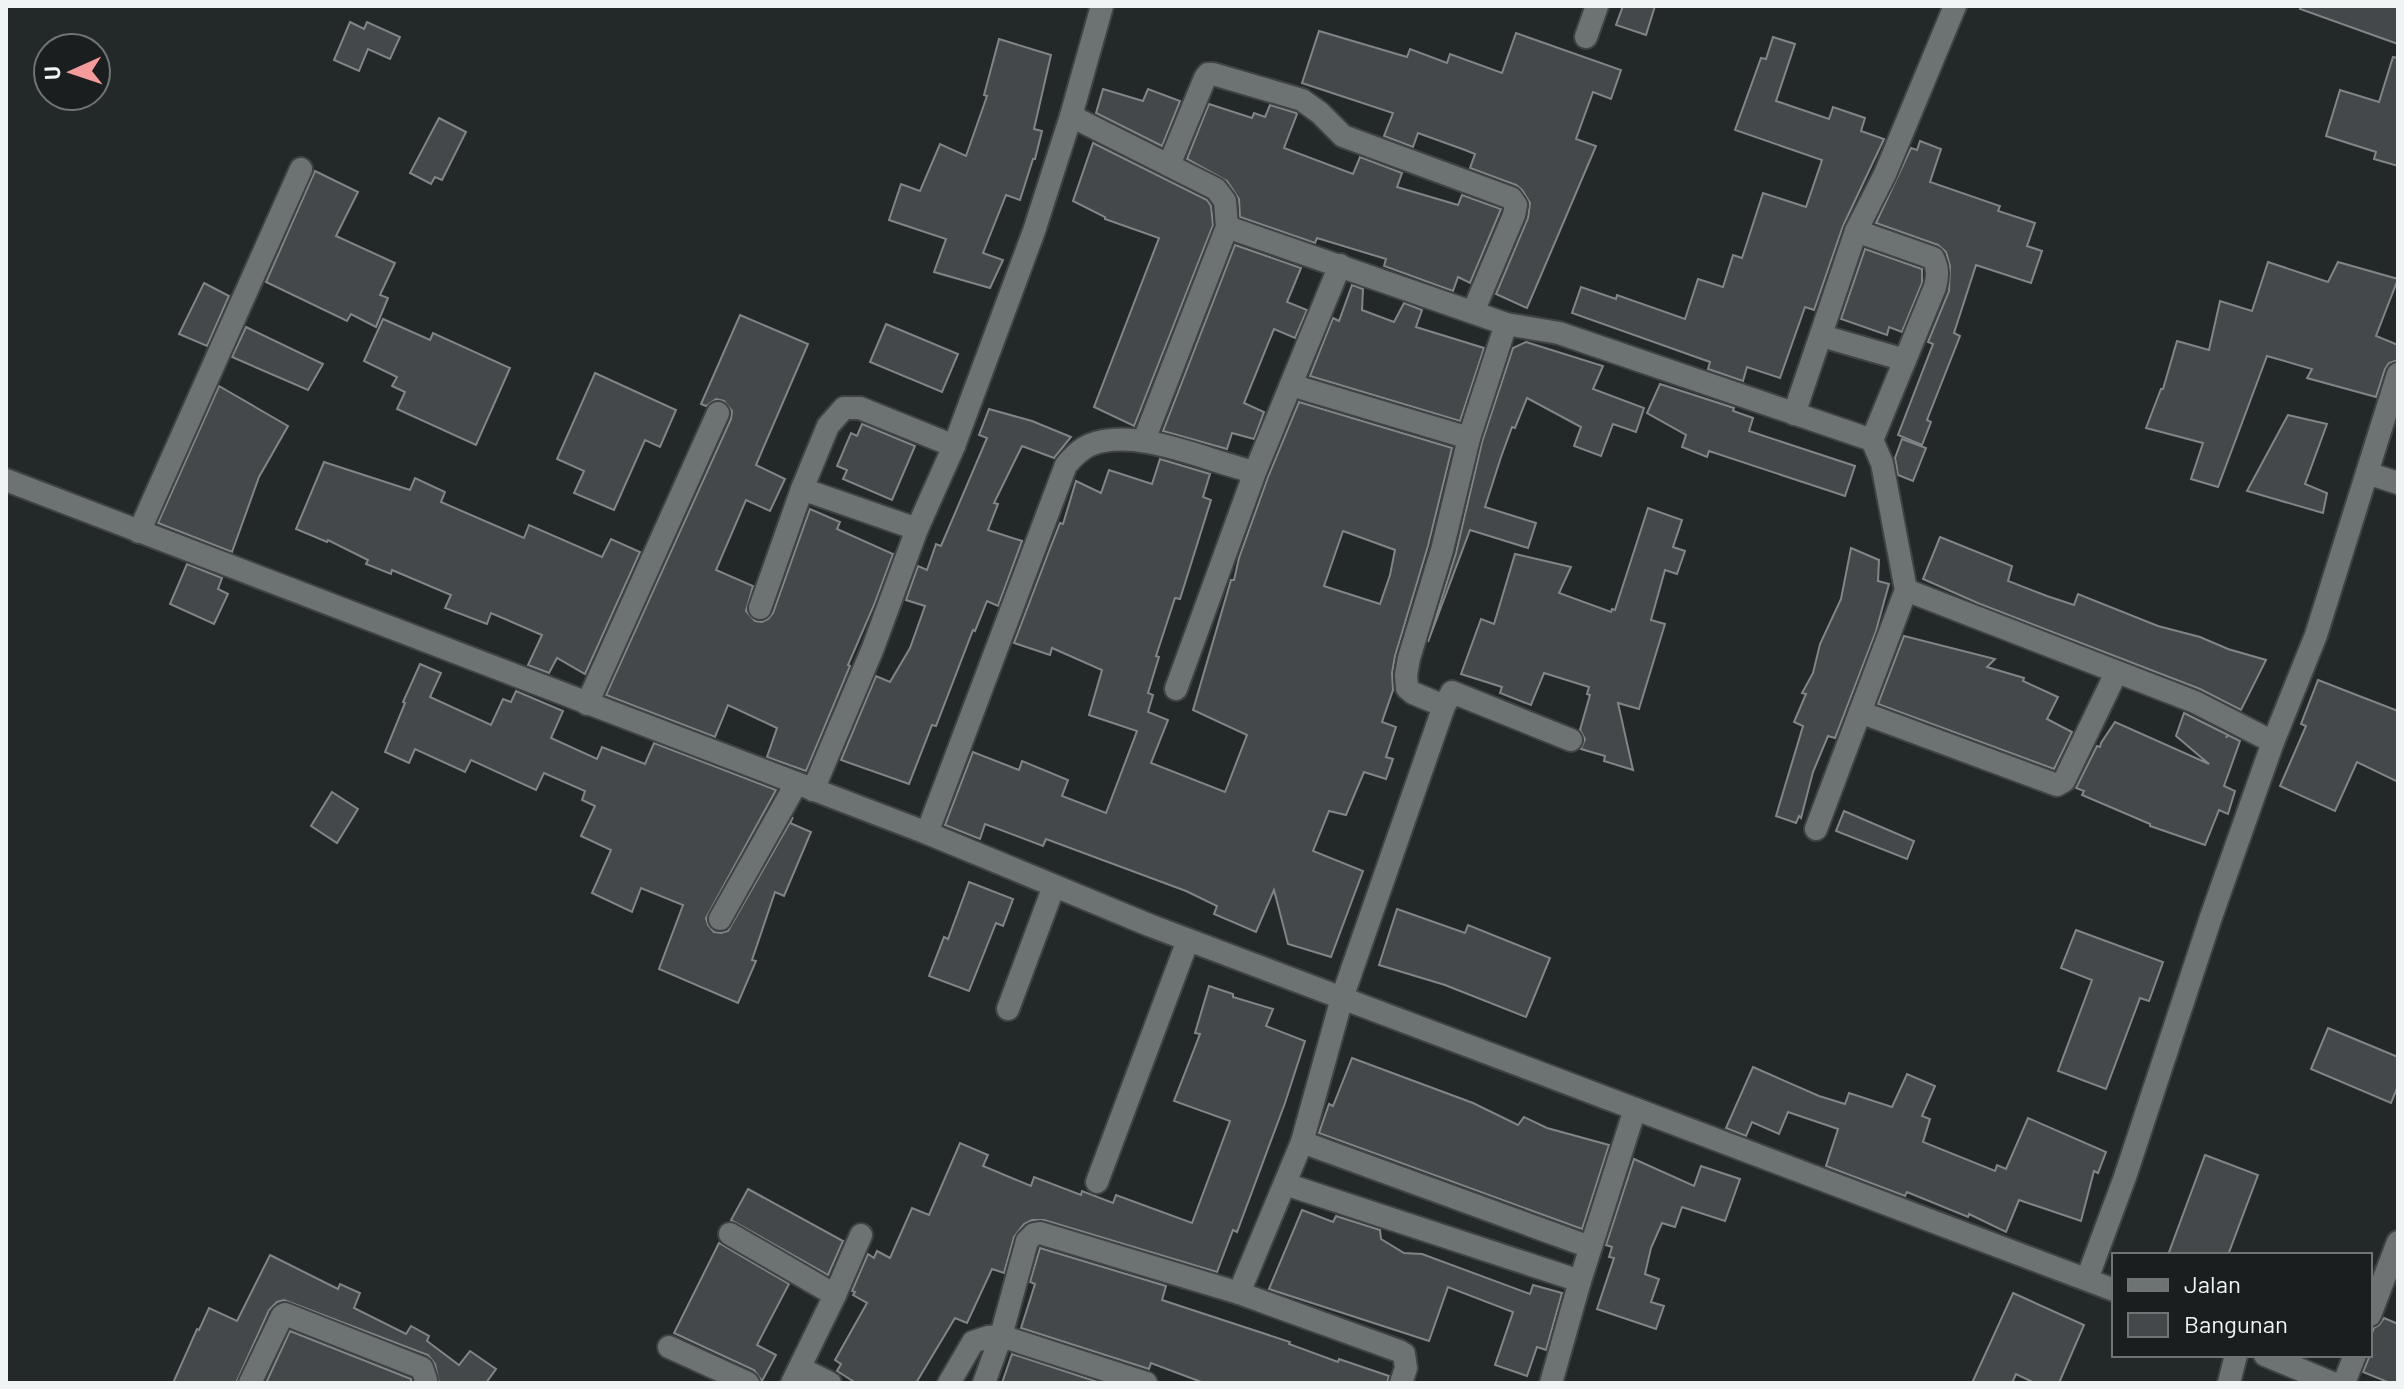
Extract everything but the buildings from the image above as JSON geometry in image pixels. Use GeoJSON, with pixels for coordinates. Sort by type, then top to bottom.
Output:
{"type":"FeatureCollection","features":[{"type":"Feature","properties":{"kind":"street"},"geometry":{"type":"LineString","coordinates":[[720,919],[804,787],[873,648],[917,529],[954,446],[1034,231],[1102,6]]}},
{"type":"Feature","properties":{"kind":"street"},"geometry":{"type":"LineString","coordinates":[[1586,37],[1597,6]]}},
{"type":"Feature","properties":{"kind":"street"},"geometry":{"type":"LineString","coordinates":[[1794,414],[1856,231],[1885,174],[1955,6]]}},
{"type":"Feature","properties":{"kind":"street"},"geometry":{"type":"LineString","coordinates":[[1169,165],[1205,78],[1213,74],[1302,100],[1343,136],[1511,198],[1516,205],[1514,215],[1473,312]]}},
{"type":"Feature","properties":{"kind":"street"},"geometry":{"type":"LineString","coordinates":[[1071,116],[1216,189],[1225,201],[1227,227],[1144,440]]}},
{"type":"Feature","properties":{"kind":"street"},"geometry":{"type":"LineString","coordinates":[[139,532],[301,169]]}},
{"type":"Feature","properties":{"kind":"street"},"geometry":{"type":"LineString","coordinates":[[1227,227],[1506,324],[1559,333],[1872,440]]}},
{"type":"Feature","properties":{"kind":"street"},"geometry":{"type":"LineString","coordinates":[[1816,829],[1906,590],[1882,463],[1872,440],[1938,277],[1933,258],[1856,231]]}},
{"type":"Feature","properties":{"kind":"street"},"geometry":{"type":"LineString","coordinates":[[1176,689],[1255,472],[1340,265]]}},
{"type":"Feature","properties":{"kind":"street"},"geometry":{"type":"LineString","coordinates":[[1444,706],[1413,693],[1407,688],[1406,675],[1442,550],[1469,438],[1506,324]]}},
{"type":"Feature","properties":{"kind":"street"},"geometry":{"type":"LineString","coordinates":[[1822,336],[1905,360]]}},
{"type":"Feature","properties":{"kind":"street"},"geometry":{"type":"LineString","coordinates":[[2087,1279],[2125,1177],[2273,742],[2316,635],[2398,374]]}},
{"type":"Feature","properties":{"kind":"street"},"geometry":{"type":"LineString","coordinates":[[1291,385],[1469,438]]}},
{"type":"Feature","properties":{"kind":"street"},"geometry":{"type":"LineString","coordinates":[[760,608],[802,489],[834,416],[844,408],[860,408],[954,446]]}},
{"type":"Feature","properties":{"kind":"street"},"geometry":{"type":"LineString","coordinates":[[587,704],[718,413]]}},
{"type":"Feature","properties":{"kind":"street"},"geometry":{"type":"LineString","coordinates":[[927,833],[1066,465],[1078,452],[1091,445],[1144,440],[1255,472]]}},
{"type":"Feature","properties":{"kind":"street"},"geometry":{"type":"LineString","coordinates":[[2367,473],[2398,483]]}},
{"type":"Feature","properties":{"kind":"street"},"geometry":{"type":"LineString","coordinates":[[6,480],[927,833],[1188,940],[2112,1289]]}},
{"type":"Feature","properties":{"kind":"street"},"geometry":{"type":"LineString","coordinates":[[802,489],[917,529]]}},
{"type":"Feature","properties":{"kind":"street"},"geometry":{"type":"LineString","coordinates":[[1906,590],[2195,702],[2273,742]]}},
{"type":"Feature","properties":{"kind":"street"},"geometry":{"type":"LineString","coordinates":[[1860,712],[2057,785],[2064,781],[2116,673]]}},
{"type":"Feature","properties":{"kind":"street"},"geometry":{"type":"LineString","coordinates":[[1239,1293],[1302,1142],[1342,998],[1444,706],[1452,692],[1571,740]]}},
{"type":"Feature","properties":{"kind":"street"},"geometry":{"type":"LineString","coordinates":[[1008,1009],[1054,886]]}},
{"type":"Feature","properties":{"kind":"street"},"geometry":{"type":"LineString","coordinates":[[1097,1182],[1188,940]]}},
{"type":"Feature","properties":{"kind":"street"},"geometry":{"type":"LineString","coordinates":[[1551,1383],[1590,1247],[1635,1109]]}},
{"type":"Feature","properties":{"kind":"street"},"geometry":{"type":"LineString","coordinates":[[1302,1142],[1590,1247]]}},
{"type":"Feature","properties":{"kind":"street"},"geometry":{"type":"LineString","coordinates":[[1285,1184],[1580,1281]]}},
{"type":"Feature","properties":{"kind":"street"},"geometry":{"type":"LineString","coordinates":[[984,1383],[1001,1336],[1027,1241],[1040,1233],[1239,1293],[1399,1351],[1404,1354],[1406,1368],[1401,1383]]}},
{"type":"Feature","properties":{"kind":"street"},"geometry":{"type":"LineString","coordinates":[[730,1234],[835,1295]]}},
{"type":"Feature","properties":{"kind":"street"},"geometry":{"type":"LineString","coordinates":[[830,1383],[796,1375],[861,1235]]}},
{"type":"Feature","properties":{"kind":"street"},"geometry":{"type":"LineString","coordinates":[[2372,1310],[2398,1242]]}},
{"type":"Feature","properties":{"kind":"street"},"geometry":{"type":"LineString","coordinates":[[250,1383],[285,1314],[422,1368],[425,1383]]}},
{"type":"Feature","properties":{"kind":"street"},"geometry":{"type":"LineString","coordinates":[[949,1383],[973,1342],[1001,1336],[1146,1383]]}},
{"type":"Feature","properties":{"kind":"street"},"geometry":{"type":"LineString","coordinates":[[669,1347],[748,1383]]}},
{"type":"Feature","properties":{"kind":"street"},"geometry":{"type":"LineString","coordinates":[[2229,1383],[2236,1357]]}},
{"type":"Feature","properties":{"kind":"street"},"geometry":{"type":"LineString","coordinates":[[2270,1357],[2332,1383]]}},
{"type":"Feature","properties":{"kind":"street"},"geometry":{"type":"LineString","coordinates":[[2344,1383],[2354,1357]]}}]}
